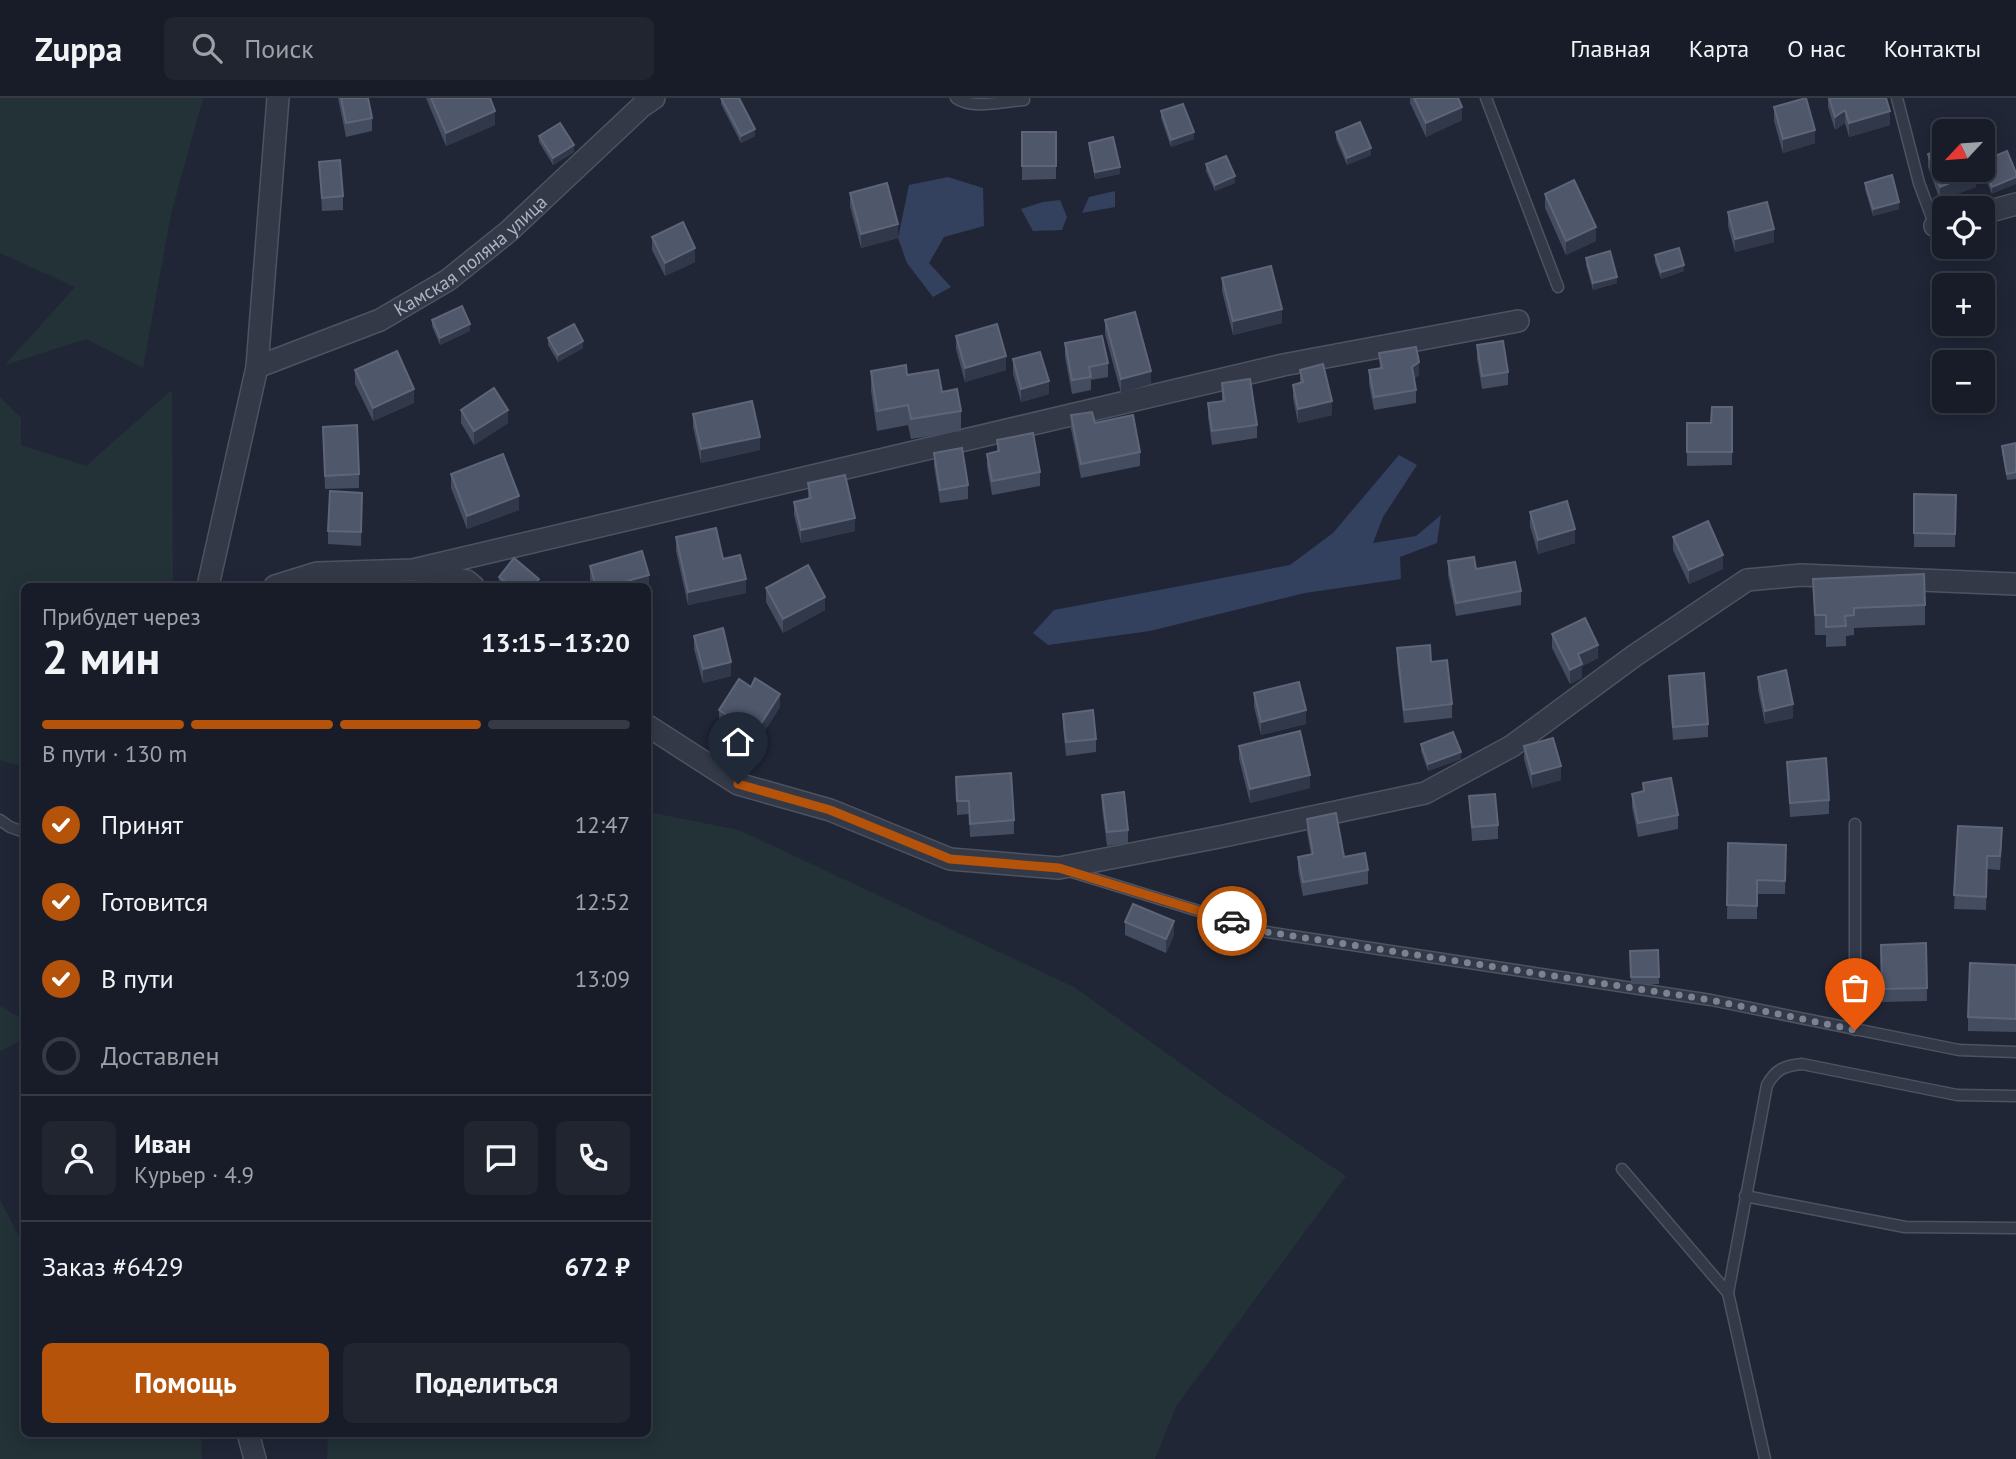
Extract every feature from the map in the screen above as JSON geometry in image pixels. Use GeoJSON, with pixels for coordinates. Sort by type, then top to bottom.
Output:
{"type":"FeatureCollection","features":[{"type":"Feature","properties":{"kind":"street"},"geometry":{"type":"LineString","coordinates":[[209,583],[257,367],[278,98]]}},
{"type":"Feature","properties":{"kind":"street","name":"Камская поляна улица"},"geometry":{"type":"LineString","coordinates":[[257,367],[380,320],[448,280],[509,231],[641,107],[654,98]]}},
{"type":"Feature","properties":{"kind":"street"},"geometry":{"type":"LineString","coordinates":[[1995,210],[2016,204]]}},
{"type":"Feature","properties":{"kind":"street"},"geometry":{"type":"LineString","coordinates":[[285,583],[317,573],[413,570],[1283,365],[1518,321]]}},
{"type":"Feature","properties":{"kind":"street"},"geometry":{"type":"LineString","coordinates":[[413,570],[469,583]]}},
{"type":"Feature","properties":{"kind":"street"},"geometry":{"type":"LineString","coordinates":[[651,728],[738,784],[830,810],[950,859],[1059,868],[1425,793],[1512,746],[1634,656],[1747,580],[1801,575],[2016,584]]}},
{"type":"Feature","properties":{"kind":"street"},"geometry":{"type":"LineString","coordinates":[[249,1437],[255,1459]]}},
{"type":"Feature","properties":{"kind":"lane"},"geometry":{"type":"LineString","coordinates":[[956,98],[961,102],[975,103],[1024,100]]}},
{"type":"Feature","properties":{"kind":"lane"},"geometry":{"type":"LineString","coordinates":[[1486,98],[1558,287]]}},
{"type":"Feature","properties":{"kind":"lane"},"geometry":{"type":"LineString","coordinates":[[1897,98],[1919,183],[1932,209]]}},
{"type":"Feature","properties":{"kind":"lane"},"geometry":{"type":"LineString","coordinates":[[0,820],[21,831]]}},
{"type":"Feature","properties":{"kind":"lane"},"geometry":{"type":"LineString","coordinates":[[1855,824],[1855,1030]]}},
{"type":"Feature","properties":{"kind":"lane"},"geometry":{"type":"LineString","coordinates":[[1059,868],[1267,932],[1711,1000],[1958,1050],[2016,1052]]}},
{"type":"Feature","properties":{"kind":"lane"},"geometry":{"type":"LineString","coordinates":[[1765,1459],[1728,1293],[1768,1086],[1774,1073],[1785,1066],[1802,1064],[1957,1096],[2016,1096]]}},
{"type":"Feature","properties":{"kind":"lane"},"geometry":{"type":"LineString","coordinates":[[1622,1170],[1728,1293]]}},
{"type":"Feature","properties":{"kind":"lane"},"geometry":{"type":"LineString","coordinates":[[1745,1196],[1905,1227],[2016,1228]]}},
{"type":"Feature","properties":{"kind":"shaded area"},"geometry":{"type":"Polygon","coordinates":[[[0,98],[203,98],[171,214],[143,368],[86,339],[5,365],[75,287],[0,253],[0,98]]]}},
{"type":"Feature","properties":{"kind":"shaded area"},"geometry":{"type":"Polygon","coordinates":[[[172,390],[173,583],[21,583],[21,766],[0,760],[0,397],[21,418],[21,445],[86,466],[172,390]]]}},
{"type":"Feature","properties":{"kind":"shaded area"},"geometry":{"type":"Polygon","coordinates":[[[651,813],[739,830],[1074,987],[1225,1095],[1346,1176],[1177,1405],[1155,1459],[327,1459],[328,1437],[651,1437],[651,813]]]}},
{"type":"Feature","properties":{"kind":"shaded area"},"geometry":{"type":"Polygon","coordinates":[[[0,1006],[21,1018],[21,1040],[0,1051],[0,1006]]]}},
{"type":"Feature","properties":{"kind":"shaded area"},"geometry":{"type":"Polygon","coordinates":[[[0,1200],[21,1240],[21,1437],[201,1437],[202,1459],[0,1459],[0,1200]]]}},
{"type":"Feature","properties":{"kind":"water"},"geometry":{"type":"Polygon","coordinates":[[[948,177],[983,188],[984,226],[944,237],[929,263],[951,287],[933,297],[907,263],[898,238],[909,185],[948,177]]]}},
{"type":"Feature","properties":{"kind":"water"},"geometry":{"type":"Polygon","coordinates":[[[1115,191],[1115,207],[1082,213],[1089,197],[1115,191]]]}},
{"type":"Feature","properties":{"kind":"water"},"geometry":{"type":"Polygon","coordinates":[[[1060,200],[1067,217],[1062,230],[1033,231],[1021,209],[1060,200]]]}},
{"type":"Feature","properties":{"kind":"water"},"geometry":{"type":"Polygon","coordinates":[[[1399,455],[1417,465],[1383,517],[1373,543],[1416,536],[1441,515],[1437,543],[1400,557],[1401,579],[1305,593],[1150,631],[1048,645],[1033,633],[1054,610],[1290,565],[1333,533],[1399,455]]]}},
{"type":"Feature","properties":{"kind":"building"},"geometry":{"type":"Polygon","coordinates":[[[341,98],[368,98],[372,118],[346,123],[341,98]]]}},
{"type":"Feature","properties":{"kind":"building"},"geometry":{"type":"Polygon","coordinates":[[[431,98],[490,98],[495,111],[446,133],[431,98]]]}},
{"type":"Feature","properties":{"kind":"building"},"geometry":{"type":"Polygon","coordinates":[[[721,98],[739,98],[755,129],[741,136],[721,98]]]}},
{"type":"Feature","properties":{"kind":"building"},"geometry":{"type":"Polygon","coordinates":[[[1414,98],[1458,98],[1462,107],[1426,123],[1414,98]]]}},
{"type":"Feature","properties":{"kind":"building"},"geometry":{"type":"Polygon","coordinates":[[[1806,98],[1815,130],[1783,139],[1774,107],[1806,98]]]}},
{"type":"Feature","properties":{"kind":"building"},"geometry":{"type":"Polygon","coordinates":[[[1829,98],[1886,98],[1890,111],[1849,123],[1845,110],[1835,117],[1829,98]]]}},
{"type":"Feature","properties":{"kind":"building"},"geometry":{"type":"Polygon","coordinates":[[[1183,104],[1194,132],[1171,140],[1161,111],[1183,104]]]}},
{"type":"Feature","properties":{"kind":"building"},"geometry":{"type":"Polygon","coordinates":[[[1360,122],[1371,148],[1347,158],[1336,132],[1360,122]]]}},
{"type":"Feature","properties":{"kind":"building"},"geometry":{"type":"Polygon","coordinates":[[[560,123],[574,145],[553,158],[539,136],[560,123]]]}},
{"type":"Feature","properties":{"kind":"building"},"geometry":{"type":"Polygon","coordinates":[[[1022,132],[1056,132],[1056,166],[1022,166],[1022,132]]]}},
{"type":"Feature","properties":{"kind":"building"},"geometry":{"type":"Polygon","coordinates":[[[1113,137],[1120,167],[1095,172],[1089,143],[1113,137]]]}},
{"type":"Feature","properties":{"kind":"building"},"geometry":{"type":"Polygon","coordinates":[[[2007,151],[2016,177],[1992,187],[1990,182],[1995,182],[1995,156],[2007,151]]]}},
{"type":"Feature","properties":{"kind":"building"},"geometry":{"type":"Polygon","coordinates":[[[1226,156],[1235,176],[1215,185],[1206,164],[1226,156]]]}},
{"type":"Feature","properties":{"kind":"building"},"geometry":{"type":"Polygon","coordinates":[[[340,160],[343,196],[322,198],[319,162],[340,160]]]}},
{"type":"Feature","properties":{"kind":"building"},"geometry":{"type":"Polygon","coordinates":[[[1892,175],[1899,202],[1873,209],[1865,183],[1892,175]]]}},
{"type":"Feature","properties":{"kind":"building"},"geometry":{"type":"Polygon","coordinates":[[[1574,180],[1596,227],[1566,241],[1545,194],[1574,180]]]}},
{"type":"Feature","properties":{"kind":"building"},"geometry":{"type":"Polygon","coordinates":[[[1938,182],[1953,182],[1940,187],[1938,182]]]}},
{"type":"Feature","properties":{"kind":"building"},"geometry":{"type":"Polygon","coordinates":[[[887,183],[898,224],[861,234],[850,193],[887,183]]]}},
{"type":"Feature","properties":{"kind":"building"},"geometry":{"type":"Polygon","coordinates":[[[1767,202],[1774,229],[1735,239],[1728,212],[1767,202]]]}},
{"type":"Feature","properties":{"kind":"building"},"geometry":{"type":"Polygon","coordinates":[[[683,222],[695,248],[665,263],[652,237],[683,222]]]}},
{"type":"Feature","properties":{"kind":"building"},"geometry":{"type":"Polygon","coordinates":[[[1679,248],[1684,265],[1661,272],[1655,255],[1679,248]]]}},
{"type":"Feature","properties":{"kind":"building"},"geometry":{"type":"Polygon","coordinates":[[[1610,251],[1617,277],[1593,283],[1586,258],[1610,251]]]}},
{"type":"Feature","properties":{"kind":"building"},"geometry":{"type":"Polygon","coordinates":[[[1271,266],[1282,309],[1233,321],[1222,278],[1271,266]]]}},
{"type":"Feature","properties":{"kind":"building"},"geometry":{"type":"Polygon","coordinates":[[[462,306],[470,324],[440,338],[432,320],[462,306]]]}},
{"type":"Feature","properties":{"kind":"building"},"geometry":{"type":"Polygon","coordinates":[[[1135,312],[1151,371],[1121,379],[1105,320],[1135,312]]]}},
{"type":"Feature","properties":{"kind":"building"},"geometry":{"type":"Polygon","coordinates":[[[574,324],[583,341],[558,355],[548,338],[574,324]]]}},
{"type":"Feature","properties":{"kind":"building"},"geometry":{"type":"Polygon","coordinates":[[[997,324],[1006,356],[965,368],[956,336],[997,324]]]}},
{"type":"Feature","properties":{"kind":"building"},"geometry":{"type":"Polygon","coordinates":[[[1102,336],[1108,363],[1089,367],[1091,377],[1072,380],[1065,343],[1102,336]]]}},
{"type":"Feature","properties":{"kind":"building"},"geometry":{"type":"Polygon","coordinates":[[[1503,341],[1508,372],[1482,376],[1477,345],[1503,341]]]}},
{"type":"Feature","properties":{"kind":"building"},"geometry":{"type":"Polygon","coordinates":[[[1416,347],[1419,362],[1412,367],[1416,390],[1374,397],[1369,370],[1382,368],[1379,353],[1416,347]]]}},
{"type":"Feature","properties":{"kind":"building"},"geometry":{"type":"Polygon","coordinates":[[[397,351],[414,389],[373,408],[355,370],[397,351]]]}},
{"type":"Feature","properties":{"kind":"building"},"geometry":{"type":"Polygon","coordinates":[[[1040,352],[1049,381],[1021,389],[1013,359],[1040,352]]]}},
{"type":"Feature","properties":{"kind":"building"},"geometry":{"type":"Polygon","coordinates":[[[1323,364],[1332,401],[1298,409],[1293,385],[1303,382],[1300,370],[1323,364]]]}},
{"type":"Feature","properties":{"kind":"building"},"geometry":{"type":"Polygon","coordinates":[[[906,365],[907,375],[938,370],[942,392],[957,389],[961,411],[911,419],[908,405],[877,411],[871,371],[906,365]]]}},
{"type":"Feature","properties":{"kind":"building"},"geometry":{"type":"Polygon","coordinates":[[[1250,379],[1257,425],[1212,431],[1208,403],[1224,401],[1222,383],[1250,379]]]}},
{"type":"Feature","properties":{"kind":"building"},"geometry":{"type":"Polygon","coordinates":[[[494,388],[508,410],[474,431],[461,410],[494,388]]]}},
{"type":"Feature","properties":{"kind":"building"},"geometry":{"type":"Polygon","coordinates":[[[752,401],[760,437],[701,449],[693,414],[752,401]]]}},
{"type":"Feature","properties":{"kind":"building"},"geometry":{"type":"Polygon","coordinates":[[[1712,407],[1732,407],[1732,452],[1687,452],[1687,423],[1711,423],[1712,407]]]}},
{"type":"Feature","properties":{"kind":"building"},"geometry":{"type":"Polygon","coordinates":[[[1092,412],[1095,423],[1133,415],[1140,452],[1081,464],[1071,415],[1092,412]]]}},
{"type":"Feature","properties":{"kind":"building"},"geometry":{"type":"Polygon","coordinates":[[[357,425],[359,474],[325,476],[323,427],[357,425]]]}},
{"type":"Feature","properties":{"kind":"building"},"geometry":{"type":"Polygon","coordinates":[[[1033,433],[1040,472],[992,481],[987,454],[999,451],[997,440],[1033,433]]]}},
{"type":"Feature","properties":{"kind":"building"},"geometry":{"type":"Polygon","coordinates":[[[2016,443],[2016,472],[2007,474],[2002,446],[2016,443]]]}},
{"type":"Feature","properties":{"kind":"building"},"geometry":{"type":"Polygon","coordinates":[[[962,448],[968,485],[940,490],[934,453],[962,448]]]}},
{"type":"Feature","properties":{"kind":"building"},"geometry":{"type":"Polygon","coordinates":[[[503,454],[519,496],[467,516],[451,474],[503,454]]]}},
{"type":"Feature","properties":{"kind":"building"},"geometry":{"type":"Polygon","coordinates":[[[845,475],[855,518],[801,530],[794,502],[811,498],[808,483],[845,475]]]}},
{"type":"Feature","properties":{"kind":"building"},"geometry":{"type":"Polygon","coordinates":[[[330,491],[362,493],[361,532],[328,531],[330,491]]]}},
{"type":"Feature","properties":{"kind":"building"},"geometry":{"type":"Polygon","coordinates":[[[1914,494],[1956,495],[1955,534],[1914,533],[1914,494]]]}},
{"type":"Feature","properties":{"kind":"building"},"geometry":{"type":"Polygon","coordinates":[[[1567,501],[1575,529],[1538,540],[1530,512],[1567,501]]]}},
{"type":"Feature","properties":{"kind":"building"},"geometry":{"type":"Polygon","coordinates":[[[1708,521],[1723,555],[1689,570],[1673,537],[1708,521]]]}},
{"type":"Feature","properties":{"kind":"building"},"geometry":{"type":"Polygon","coordinates":[[[716,528],[723,559],[740,555],[746,579],[688,592],[676,537],[716,528]]]}},
{"type":"Feature","properties":{"kind":"building"},"geometry":{"type":"Polygon","coordinates":[[[642,551],[649,575],[627,581],[628,583],[595,583],[590,566],[642,551]]]}},
{"type":"Feature","properties":{"kind":"building"},"geometry":{"type":"Polygon","coordinates":[[[1474,557],[1476,569],[1515,562],[1521,591],[1456,603],[1448,561],[1474,557]]]}},
{"type":"Feature","properties":{"kind":"building"},"geometry":{"type":"Polygon","coordinates":[[[514,558],[539,579],[536,583],[507,583],[499,577],[514,558]]]}},
{"type":"Feature","properties":{"kind":"building"},"geometry":{"type":"Polygon","coordinates":[[[808,565],[825,597],[783,619],[766,588],[808,565]]]}},
{"type":"Feature","properties":{"kind":"building"},"geometry":{"type":"Polygon","coordinates":[[[1924,574],[1925,605],[1854,608],[1854,615],[1845,616],[1846,626],[1826,627],[1826,615],[1815,615],[1813,579],[1924,574]]]}},
{"type":"Feature","properties":{"kind":"building"},"geometry":{"type":"Polygon","coordinates":[[[1585,618],[1598,645],[1578,654],[1582,664],[1570,670],[1552,634],[1585,618]]]}},
{"type":"Feature","properties":{"kind":"building"},"geometry":{"type":"Polygon","coordinates":[[[723,628],[731,662],[703,669],[694,636],[723,628]]]}},
{"type":"Feature","properties":{"kind":"building"},"geometry":{"type":"Polygon","coordinates":[[[1430,645],[1431,662],[1447,660],[1452,704],[1404,710],[1397,648],[1430,645]]]}},
{"type":"Feature","properties":{"kind":"building"},"geometry":{"type":"Polygon","coordinates":[[[1786,670],[1793,704],[1765,711],[1758,677],[1786,670]]]}},
{"type":"Feature","properties":{"kind":"building"},"geometry":{"type":"Polygon","coordinates":[[[1704,673],[1708,724],[1673,727],[1669,676],[1704,673]]]}},
{"type":"Feature","properties":{"kind":"building"},"geometry":{"type":"Polygon","coordinates":[[[755,678],[780,694],[755,733],[719,710],[739,679],[751,687],[755,678]]]}},
{"type":"Feature","properties":{"kind":"building"},"geometry":{"type":"Polygon","coordinates":[[[1299,682],[1306,710],[1261,722],[1254,693],[1299,682]]]}},
{"type":"Feature","properties":{"kind":"building"},"geometry":{"type":"Polygon","coordinates":[[[1093,710],[1096,739],[1066,742],[1063,714],[1093,710]]]}},
{"type":"Feature","properties":{"kind":"building"},"geometry":{"type":"Polygon","coordinates":[[[1300,731],[1310,775],[1250,789],[1239,746],[1300,731]]]}},
{"type":"Feature","properties":{"kind":"building"},"geometry":{"type":"Polygon","coordinates":[[[1453,732],[1461,752],[1428,764],[1421,744],[1453,732]]]}},
{"type":"Feature","properties":{"kind":"building"},"geometry":{"type":"Polygon","coordinates":[[[1553,738],[1561,766],[1532,774],[1524,746],[1553,738]]]}},
{"type":"Feature","properties":{"kind":"building"},"geometry":{"type":"Polygon","coordinates":[[[1826,758],[1829,800],[1790,803],[1787,762],[1826,758]]]}},
{"type":"Feature","properties":{"kind":"building"},"geometry":{"type":"Polygon","coordinates":[[[1011,773],[1014,820],[970,824],[969,801],[957,801],[956,777],[1011,773]]]}},
{"type":"Feature","properties":{"kind":"building"},"geometry":{"type":"Polygon","coordinates":[[[1671,778],[1678,815],[1638,823],[1632,794],[1644,791],[1643,783],[1671,778]]]}},
{"type":"Feature","properties":{"kind":"building"},"geometry":{"type":"Polygon","coordinates":[[[1124,792],[1128,830],[1107,832],[1102,795],[1124,792]]]}},
{"type":"Feature","properties":{"kind":"building"},"geometry":{"type":"Polygon","coordinates":[[[1495,794],[1498,825],[1472,827],[1469,796],[1495,794]]]}},
{"type":"Feature","properties":{"kind":"building"},"geometry":{"type":"Polygon","coordinates":[[[1336,813],[1344,857],[1365,853],[1368,870],[1303,882],[1298,857],[1313,854],[1307,819],[1336,813]]]}},
{"type":"Feature","properties":{"kind":"building"},"geometry":{"type":"Polygon","coordinates":[[[1958,826],[2002,828],[2000,856],[1987,856],[1986,897],[1954,895],[1958,826]]]}},
{"type":"Feature","properties":{"kind":"building"},"geometry":{"type":"Polygon","coordinates":[[[1728,843],[1786,845],[1785,881],[1757,880],[1757,906],[1727,905],[1728,843]]]}},
{"type":"Feature","properties":{"kind":"building"},"geometry":{"type":"Polygon","coordinates":[[[1133,904],[1174,921],[1166,939],[1125,922],[1133,904]]]}},
{"type":"Feature","properties":{"kind":"building"},"geometry":{"type":"Polygon","coordinates":[[[1926,943],[1927,988],[1882,989],[1881,945],[1926,943]]]}},
{"type":"Feature","properties":{"kind":"building"},"geometry":{"type":"Polygon","coordinates":[[[1658,950],[1659,977],[1631,977],[1630,951],[1658,950]]]}},
{"type":"Feature","properties":{"kind":"building"},"geometry":{"type":"Polygon","coordinates":[[[1970,963],[2016,965],[2016,1019],[1968,1017],[1970,963]]]}},
{"type":"Feature","properties":{"kind":"way so far"},"geometry":{"type":"LineString","coordinates":[[1232,921],[1267,932],[1711,1000],[1855,1030]]}},
{"type":"Feature","properties":{"kind":"route"},"geometry":{"type":"LineString","coordinates":[[738,784],[830,810],[950,859],[1059,868],[1232,921]]}}]}
